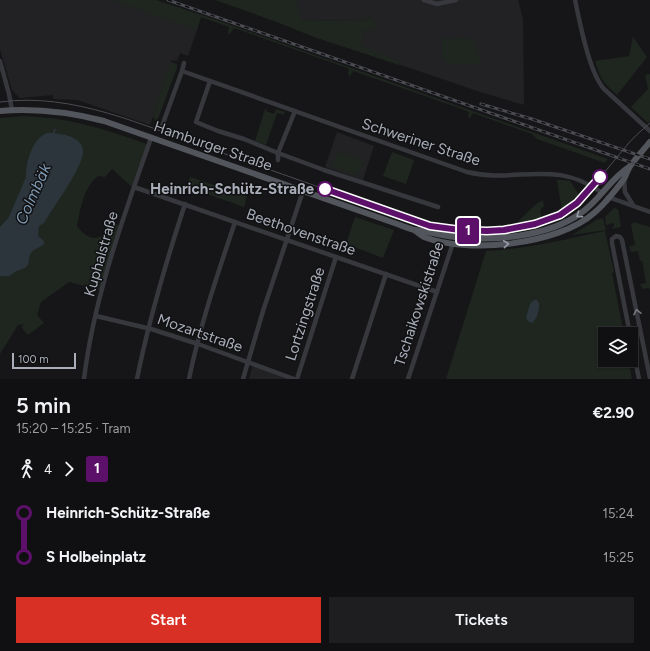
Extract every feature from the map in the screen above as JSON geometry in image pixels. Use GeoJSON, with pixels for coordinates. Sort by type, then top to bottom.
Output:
{"type":"FeatureCollection","features":[{"type":"Feature","properties":{"kind":"main road","name":"Hamburger Straße"},"geometry":{"type":"LineString","coordinates":[[0,111],[39,110],[78,115],[104,121],[413,230],[424,237],[454,240],[476,245],[523,242],[559,233],[574,227],[588,218],[608,197],[624,178],[629,167]]}},
{"type":"Feature","properties":{"kind":"main road"},"geometry":{"type":"LineString","coordinates":[[629,167],[650,142]]}},
{"type":"Feature","properties":{"kind":"main road","name":"Hamburger Straße"},"geometry":{"type":"LineString","coordinates":[[454,240],[507,237],[556,226],[581,213],[591,205],[620,173],[629,167]]}},
{"type":"Feature","properties":{"kind":"main road"},"geometry":{"type":"LineString","coordinates":[[602,193],[608,197]]}},
{"type":"Feature","properties":{"kind":"street"},"geometry":{"type":"LineString","coordinates":[[424,0],[437,4],[456,0]]}},
{"type":"Feature","properties":{"kind":"street"},"geometry":{"type":"LineString","coordinates":[[575,0],[582,30],[598,82],[650,131]]}},
{"type":"Feature","properties":{"kind":"street"},"geometry":{"type":"LineString","coordinates":[[0,61],[12,110]]}},
{"type":"Feature","properties":{"kind":"street"},"geometry":{"type":"LineString","coordinates":[[162,126],[184,63]]}},
{"type":"Feature","properties":{"kind":"street","name":"Schweriner Straße"},"geometry":{"type":"LineString","coordinates":[[182,71],[448,166],[472,173],[499,176],[554,174],[571,176],[589,184],[602,193]]}},
{"type":"Feature","properties":{"kind":"street"},"geometry":{"type":"LineString","coordinates":[[210,81],[196,122],[278,153],[438,207]]}},
{"type":"Feature","properties":{"kind":"street"},"geometry":{"type":"LineString","coordinates":[[278,160],[278,153],[295,111]]}},
{"type":"Feature","properties":{"kind":"street","name":"Kuphalstraße"},"geometry":{"type":"LineString","coordinates":[[84,379],[86,359],[96,316],[118,236],[151,138]]}},
{"type":"Feature","properties":{"kind":"street"},"geometry":{"type":"LineString","coordinates":[[624,178],[625,192],[633,206]]}},
{"type":"Feature","properties":{"kind":"street","name":"Beethovenstraße"},"geometry":{"type":"LineString","coordinates":[[134,187],[437,292]]}},
{"type":"Feature","properties":{"kind":"street"},"geometry":{"type":"LineString","coordinates":[[243,379],[286,239],[303,191]]}},
{"type":"Feature","properties":{"kind":"street"},"geometry":{"type":"LineString","coordinates":[[608,197],[650,212]]}},
{"type":"Feature","properties":{"kind":"street"},"geometry":{"type":"LineString","coordinates":[[137,379],[148,328],[185,204]]}},
{"type":"Feature","properties":{"kind":"street"},"geometry":{"type":"LineString","coordinates":[[189,379],[214,286],[235,222]]}},
{"type":"Feature","properties":{"kind":"street"},"geometry":{"type":"LineString","coordinates":[[629,327],[612,243],[612,239],[616,236],[620,237],[622,240],[650,378]]}},
{"type":"Feature","properties":{"kind":"street","name":"Tschaikowskistraße"},"geometry":{"type":"LineString","coordinates":[[408,379],[454,240]]}},
{"type":"Feature","properties":{"kind":"street","name":"Lortzingstraße"},"geometry":{"type":"LineString","coordinates":[[296,379],[336,257]]}},
{"type":"Feature","properties":{"kind":"street"},"geometry":{"type":"LineString","coordinates":[[352,379],[386,274]]}},
{"type":"Feature","properties":{"kind":"street","name":"Mozartstraße"},"geometry":{"type":"LineString","coordinates":[[96,316],[148,328],[296,379]]}},
{"type":"Feature","properties":{"kind":"street"},"geometry":{"type":"LineString","coordinates":[[637,367],[639,379]]}},
{"type":"Feature","properties":{"kind":"shaded area"},"geometry":{"type":"Polygon","coordinates":[[[0,0],[121,0],[198,27],[188,56],[180,53],[177,61],[172,60],[150,125],[77,100],[53,99],[53,95],[20,98],[12,90],[0,49],[0,0]]]}},
{"type":"Feature","properties":{"kind":"shaded area"},"geometry":{"type":"Polygon","coordinates":[[[113,0],[156,0],[208,17],[608,159],[605,163],[537,139],[532,134],[473,113],[470,118],[468,118],[469,112],[462,109],[353,71],[350,76],[348,75],[349,70],[347,68],[234,28],[230,34],[228,33],[229,27],[201,17],[197,30],[113,0]]]}},
{"type":"Feature","properties":{"kind":"shaded area"},"geometry":{"type":"Polygon","coordinates":[[[215,0],[296,0],[302,20],[361,21],[373,17],[376,27],[365,30],[360,45],[400,62],[399,65],[314,37],[215,0]]]}},
{"type":"Feature","properties":{"kind":"shaded area"},"geometry":{"type":"Polygon","coordinates":[[[262,0],[518,0],[523,19],[524,105],[480,92],[357,50],[365,30],[373,17],[361,21],[302,20],[262,0]]]}},
{"type":"Feature","properties":{"kind":"shaded area"},"geometry":{"type":"Polygon","coordinates":[[[633,37],[647,57],[617,95],[603,80],[595,61],[629,56],[633,37]]]}},
{"type":"Feature","properties":{"kind":"shaded area"},"geometry":{"type":"Polygon","coordinates":[[[442,38],[467,38],[473,40],[480,63],[450,65],[442,58],[442,38]]]}},
{"type":"Feature","properties":{"kind":"shaded area"},"geometry":{"type":"Polygon","coordinates":[[[171,62],[177,64],[177,68],[158,119],[155,121],[153,116],[171,62]]]}},
{"type":"Feature","properties":{"kind":"shaded area"},"geometry":{"type":"Polygon","coordinates":[[[650,74],[650,121],[648,123],[631,107],[648,89],[645,75],[650,74]]]}},
{"type":"Feature","properties":{"kind":"shaded area"},"geometry":{"type":"Polygon","coordinates":[[[265,109],[267,109],[266,111],[274,114],[276,109],[285,112],[284,115],[277,113],[266,145],[255,141],[265,109]]]}},
{"type":"Feature","properties":{"kind":"shaded area"},"geometry":{"type":"Polygon","coordinates":[[[25,116],[57,119],[87,125],[147,144],[132,187],[112,169],[105,177],[98,176],[93,181],[83,199],[77,226],[82,232],[91,238],[96,238],[104,234],[112,223],[119,225],[100,290],[69,282],[41,302],[37,315],[44,323],[28,335],[21,327],[24,324],[18,325],[0,354],[0,118],[25,116]]]}},
{"type":"Feature","properties":{"kind":"shaded area"},"geometry":{"type":"Polygon","coordinates":[[[337,132],[374,146],[363,180],[325,167],[337,132]]]}},
{"type":"Feature","properties":{"kind":"shaded area"},"geometry":{"type":"Polygon","coordinates":[[[340,152],[363,160],[356,176],[331,166],[332,162],[340,152]]]}},
{"type":"Feature","properties":{"kind":"shaded area"},"geometry":{"type":"Polygon","coordinates":[[[392,152],[414,160],[406,184],[383,176],[392,152]]]}},
{"type":"Feature","properties":{"kind":"shaded area"},"geometry":{"type":"Polygon","coordinates":[[[190,177],[247,196],[244,207],[187,187],[190,177]]]}},
{"type":"Feature","properties":{"kind":"shaded area"},"geometry":{"type":"Polygon","coordinates":[[[557,180],[570,181],[579,195],[575,202],[562,211],[557,180]]]}},
{"type":"Feature","properties":{"kind":"shaded area"},"geometry":{"type":"Polygon","coordinates":[[[543,200],[544,206],[540,210],[542,219],[521,225],[519,220],[543,200]]]}},
{"type":"Feature","properties":{"kind":"shaded area"},"geometry":{"type":"Polygon","coordinates":[[[614,208],[618,209],[621,227],[613,229],[612,227],[614,227],[614,223],[606,225],[605,217],[614,208]]]}},
{"type":"Feature","properties":{"kind":"shaded area"},"geometry":{"type":"Polygon","coordinates":[[[355,217],[394,230],[383,258],[346,244],[355,217]]]}},
{"type":"Feature","properties":{"kind":"shaded area"},"geometry":{"type":"Polygon","coordinates":[[[603,218],[606,230],[572,235],[596,220],[603,218]]]}},
{"type":"Feature","properties":{"kind":"shaded area"},"geometry":{"type":"Polygon","coordinates":[[[634,222],[650,227],[650,291],[649,288],[643,289],[640,284],[646,283],[642,260],[640,261],[638,251],[631,252],[629,246],[635,245],[631,225],[634,222]]]}},
{"type":"Feature","properties":{"kind":"shaded area"},"geometry":{"type":"Polygon","coordinates":[[[605,231],[614,272],[612,273],[623,327],[598,327],[598,367],[629,367],[632,379],[446,379],[486,251],[531,246],[605,231]]]}},
{"type":"Feature","properties":{"kind":"shaded area"},"geometry":{"type":"Polygon","coordinates":[[[253,364],[294,379],[249,379],[253,364]]]}},
{"type":"Feature","properties":{"kind":"water"},"geometry":{"type":"Polygon","coordinates":[[[47,133],[74,138],[81,145],[83,150],[82,157],[68,186],[44,223],[39,226],[38,236],[44,241],[44,244],[31,253],[26,267],[10,276],[0,276],[0,227],[9,217],[26,177],[29,158],[37,140],[47,133]]]}},
{"type":"Feature","properties":{"kind":"water"},"geometry":{"type":"Polygon","coordinates":[[[534,300],[537,300],[539,303],[539,308],[537,316],[532,323],[526,318],[530,304],[534,300]]]}},
{"type":"Feature","properties":{"kind":"waterway","name":"Colmbäk"},"geometry":{"type":"LineString","coordinates":[[54,135],[54,130],[56,130]]}},
{"type":"Feature","properties":{"kind":"tram line"},"geometry":{"type":"LineString","coordinates":[[0,102],[28,100],[55,102],[81,106],[108,113],[418,222],[435,226],[475,231],[518,229],[538,225],[556,218],[571,208],[585,195],[636,135],[650,123]]}},
{"type":"Feature","properties":{"kind":"tram line","name":"1"},"geometry":{"type":"LineString","coordinates":[[325,189],[430,226],[446,229],[487,231],[520,228],[548,221],[560,215],[577,203],[600,177]]}},
{"type":"Feature","properties":{"kind":"railway"},"geometry":{"type":"LineString","coordinates":[[168,0],[650,169]]}},
{"type":"Feature","properties":{"kind":"railway"},"geometry":{"type":"LineString","coordinates":[[481,104],[532,119],[650,159]]}},
{"type":"Feature","properties":{"kind":"place","name":"Heinrich-Schütz-Straße"},"geometry":{"type":"Point","coordinates":[325,189]}}]}
